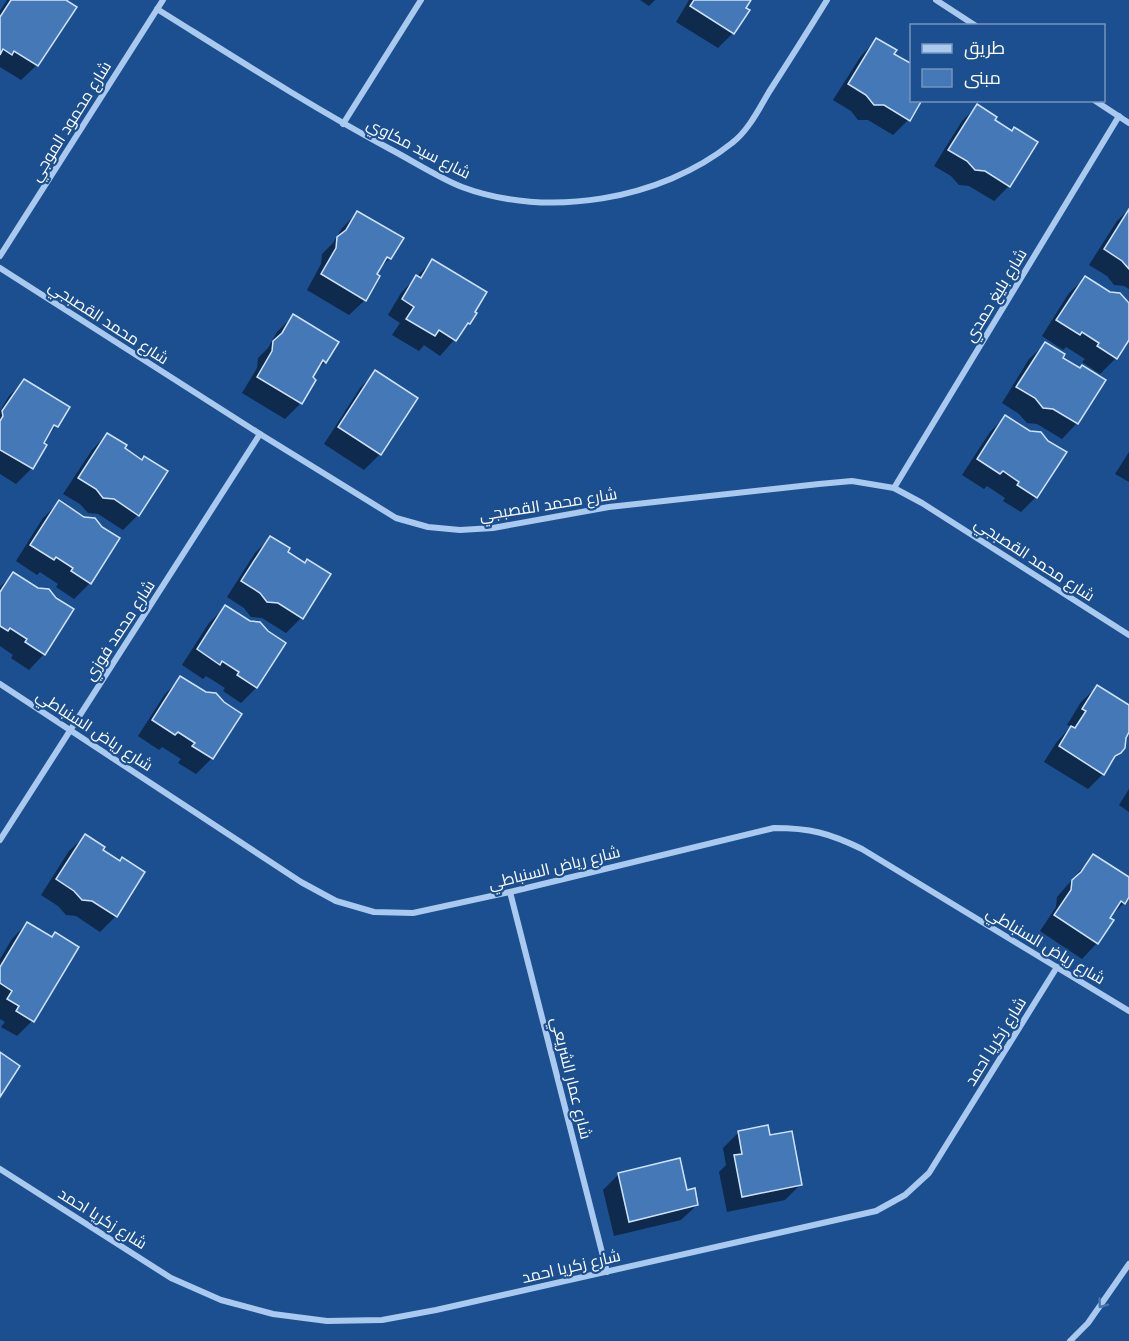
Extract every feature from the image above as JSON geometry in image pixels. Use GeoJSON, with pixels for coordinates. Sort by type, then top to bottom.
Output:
{"type":"FeatureCollection","features":[{"type":"Feature","properties":{"kind":"street","name":"شارع محمود الموجي"},"geometry":{"type":"LineString","coordinates":[[0,256],[163,0]]}},
{"type":"Feature","properties":{"kind":"street"},"geometry":{"type":"LineString","coordinates":[[343,123],[421,0]]}},
{"type":"Feature","properties":{"kind":"street","name":"شارع سيد مكاوي"},"geometry":{"type":"LineString","coordinates":[[157,9],[343,123],[462,187],[526,202],[562,202],[612,197],[661,183],[706,161],[734,142],[754,117],[827,0]]}},
{"type":"Feature","properties":{"kind":"street"},"geometry":{"type":"LineString","coordinates":[[936,0],[973,24]]}},
{"type":"Feature","properties":{"kind":"street"},"geometry":{"type":"LineString","coordinates":[[1097,102],[1129,123]]}},
{"type":"Feature","properties":{"kind":"street","name":"شارع بليغ حمدي"},"geometry":{"type":"LineString","coordinates":[[894,488],[1119,116]]}},
{"type":"Feature","properties":{"kind":"street","name":"شارع محمد القصبجي"},"geometry":{"type":"LineString","coordinates":[[0,268],[396,518],[428,527],[460,530],[493,528],[609,507],[852,481],[894,488],[922,503],[1129,635]]}},
{"type":"Feature","properties":{"kind":"street","name":"شارع محمد فوزي"},"geometry":{"type":"LineString","coordinates":[[0,840],[261,434]]}},
{"type":"Feature","properties":{"kind":"street","name":"شارع رياض السنباطي"},"geometry":{"type":"LineString","coordinates":[[0,684],[302,882],[336,901],[374,912],[413,913],[774,828],[804,828],[834,835],[862,849],[1129,1011]]}},
{"type":"Feature","properties":{"kind":"street","name":"شارع عمار الشريعي"},"geometry":{"type":"LineString","coordinates":[[510,892],[607,1272]]}},
{"type":"Feature","properties":{"kind":"street","name":"شارع زكريا احمد"},"geometry":{"type":"LineString","coordinates":[[0,1169],[171,1278],[221,1300],[273,1314],[327,1321],[382,1320],[436,1310],[876,1211],[905,1195],[929,1173],[1057,967]]}},
{"type":"Feature","properties":{"kind":"street"},"geometry":{"type":"LineString","coordinates":[[1071,1341],[1088,1323],[1129,1264]]}},
{"type":"Feature","properties":{"kind":"building"},"geometry":{"type":"Polygon","coordinates":[[[11,0],[66,0],[77,7],[38,66],[14,51],[12,55],[3,49],[0,55],[0,17],[11,0]]]}},
{"type":"Feature","properties":{"kind":"building"},"geometry":{"type":"Polygon","coordinates":[[[694,0],[751,0],[746,8],[750,10],[734,34],[690,6],[694,0]]]}},
{"type":"Feature","properties":{"kind":"building"},"geometry":{"type":"Polygon","coordinates":[[[876,38],[897,50],[894,54],[910,63],[910,102],[921,102],[910,121],[884,105],[874,105],[866,95],[848,84],[876,38]]]}},
{"type":"Feature","properties":{"kind":"building"},"geometry":{"type":"Polygon","coordinates":[[[977,104],[997,117],[995,120],[1012,131],[1014,127],[1038,142],[1010,187],[985,171],[975,170],[967,161],[948,150],[977,104]]]}},
{"type":"Feature","properties":{"kind":"building"},"geometry":{"type":"Polygon","coordinates":[[[1129,209],[1129,269],[1122,261],[1104,249],[1129,209]]]}},
{"type":"Feature","properties":{"kind":"building"},"geometry":{"type":"Polygon","coordinates":[[[357,211],[404,238],[391,259],[387,257],[377,274],[380,276],[366,301],[321,274],[336,248],[337,237],[346,230],[357,211]]]}},
{"type":"Feature","properties":{"kind":"building"},"geometry":{"type":"Polygon","coordinates":[[[432,259],[487,292],[475,312],[477,313],[456,341],[439,330],[435,336],[406,319],[414,307],[402,299],[416,275],[421,278],[432,259]]]}},
{"type":"Feature","properties":{"kind":"building"},"geometry":{"type":"Polygon","coordinates":[[[1085,276],[1110,292],[1120,293],[1129,303],[1129,340],[1117,359],[1097,346],[1099,343],[1082,332],[1080,335],[1056,320],[1085,276]]]}},
{"type":"Feature","properties":{"kind":"building"},"geometry":{"type":"Polygon","coordinates":[[[293,314],[339,342],[326,363],[323,360],[313,377],[316,380],[302,404],[257,377],[272,351],[273,341],[282,333],[293,314]]]}},
{"type":"Feature","properties":{"kind":"building"},"geometry":{"type":"Polygon","coordinates":[[[1045,342],[1065,354],[1063,358],[1080,368],[1082,365],[1106,380],[1078,424],[1053,409],[1043,408],[1035,398],[1016,387],[1045,342]]]}},
{"type":"Feature","properties":{"kind":"building"},"geometry":{"type":"Polygon","coordinates":[[[375,370],[418,398],[381,455],[338,427],[375,370]]]}},
{"type":"Feature","properties":{"kind":"building"},"geometry":{"type":"Polygon","coordinates":[[[24,379],[70,407],[58,427],[54,425],[44,443],[47,445],[33,469],[0,450],[2,411],[24,379]]]}},
{"type":"Feature","properties":{"kind":"building"},"geometry":{"type":"Polygon","coordinates":[[[1005,415],[1030,431],[1041,432],[1048,441],[1067,452],[1037,498],[1017,485],[1019,482],[1003,471],[1000,474],[977,459],[1005,415]]]}},
{"type":"Feature","properties":{"kind":"building"},"geometry":{"type":"Polygon","coordinates":[[[107,433],[127,445],[125,448],[142,460],[144,456],[168,471],[139,516],[114,499],[103,498],[96,489],[78,478],[107,433]]]}},
{"type":"Feature","properties":{"kind":"building"},"geometry":{"type":"Polygon","coordinates":[[[59,500],[84,517],[95,518],[102,527],[120,538],[91,584],[71,571],[73,568],[56,557],[54,560],[30,545],[59,500]]]}},
{"type":"Feature","properties":{"kind":"building"},"geometry":{"type":"Polygon","coordinates":[[[270,536],[290,548],[288,552],[305,563],[307,559],[331,574],[303,619],[278,603],[267,602],[260,593],[241,581],[270,536]]]}},
{"type":"Feature","properties":{"kind":"building"},"geometry":{"type":"Polygon","coordinates":[[[13,572],[38,588],[49,589],[56,598],[74,609],[45,655],[25,642],[27,639],[10,628],[8,631],[0,626],[0,592],[13,572]]]}},
{"type":"Feature","properties":{"kind":"building"},"geometry":{"type":"Polygon","coordinates":[[[225,605],[250,621],[260,622],[268,631],[286,643],[257,688],[237,675],[239,672],[222,661],[220,665],[197,649],[225,605]]]}},
{"type":"Feature","properties":{"kind":"building"},"geometry":{"type":"Polygon","coordinates":[[[180,676],[206,692],[216,693],[224,702],[242,714],[213,759],[192,746],[195,743],[178,732],[175,735],[152,720],[180,676]]]}},
{"type":"Feature","properties":{"kind":"building"},"geometry":{"type":"Polygon","coordinates":[[[1097,685],[1129,705],[1129,732],[1125,748],[1115,756],[1104,775],[1059,746],[1071,726],[1075,728],[1086,711],[1082,709],[1097,685]]]}},
{"type":"Feature","properties":{"kind":"building"},"geometry":{"type":"Polygon","coordinates":[[[85,834],[105,847],[103,850],[120,861],[122,857],[145,872],[117,917],[92,901],[82,900],[74,891],[56,879],[85,834]]]}},
{"type":"Feature","properties":{"kind":"building"},"geometry":{"type":"Polygon","coordinates":[[[1093,854],[1129,877],[1129,897],[1125,904],[1121,901],[1110,918],[1114,920],[1098,944],[1054,915],[1071,890],[1072,880],[1081,872],[1093,854]]]}},
{"type":"Feature","properties":{"kind":"building"},"geometry":{"type":"Polygon","coordinates":[[[27,922],[52,937],[55,932],[79,947],[34,1022],[16,1011],[19,1006],[7,999],[12,991],[0,983],[0,967],[27,922]]]}},
{"type":"Feature","properties":{"kind":"building"},"geometry":{"type":"Polygon","coordinates":[[[0,1052],[20,1066],[0,1097],[0,1052]]]}},
{"type":"Feature","properties":{"kind":"building"},"geometry":{"type":"Polygon","coordinates":[[[768,1125],[770,1135],[792,1131],[802,1185],[742,1197],[734,1155],[742,1154],[738,1131],[768,1125]]]}},
{"type":"Feature","properties":{"kind":"building"},"geometry":{"type":"Polygon","coordinates":[[[680,1158],[687,1190],[695,1188],[698,1205],[629,1222],[618,1173],[680,1158]]]}}]}
